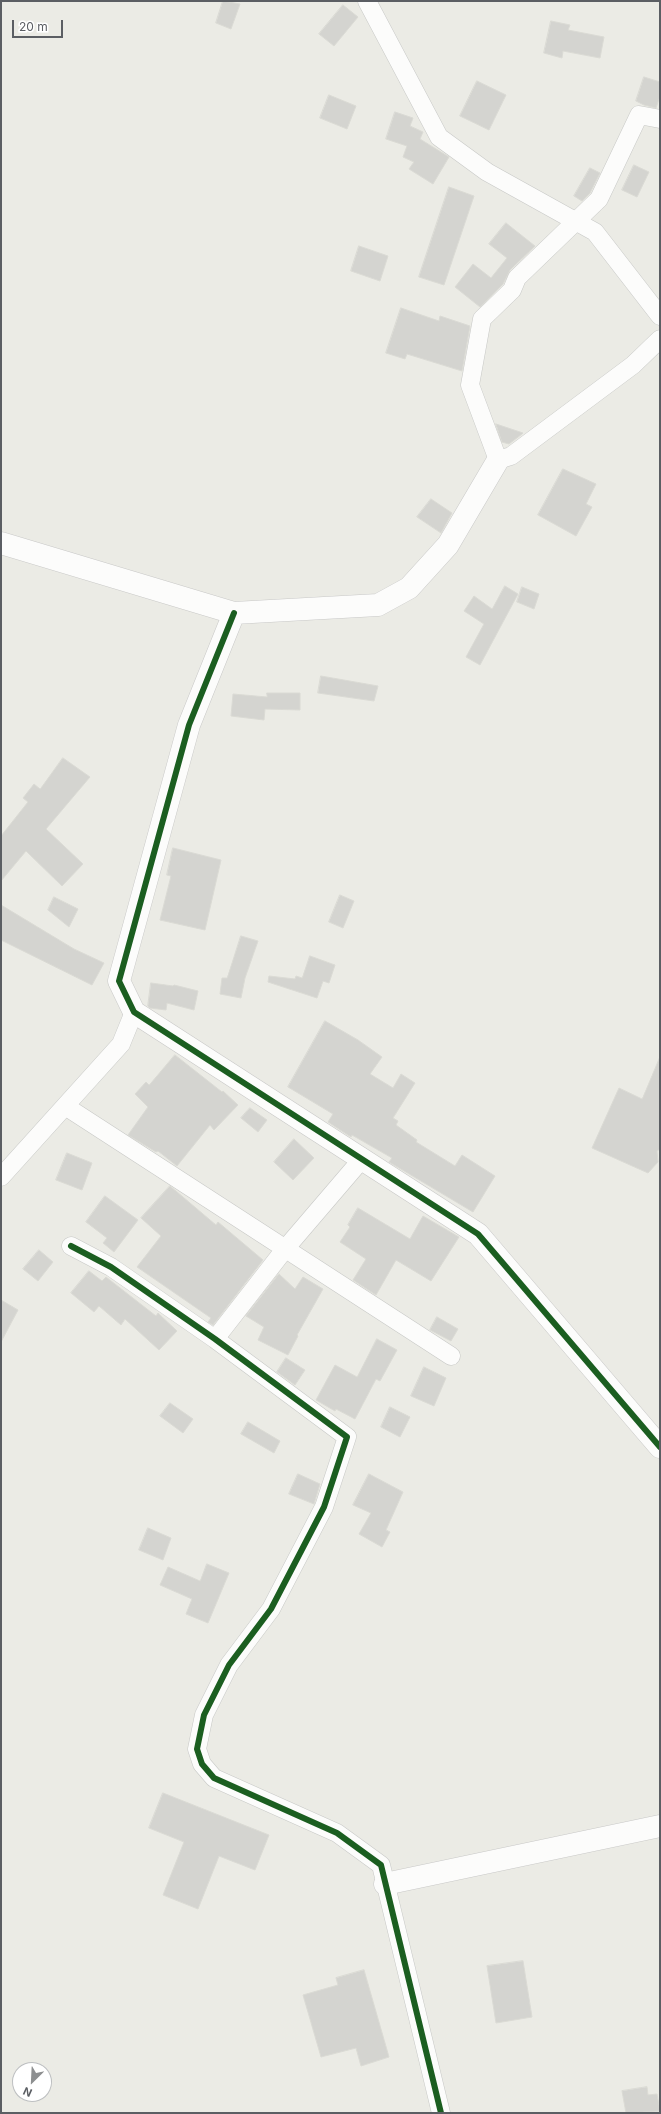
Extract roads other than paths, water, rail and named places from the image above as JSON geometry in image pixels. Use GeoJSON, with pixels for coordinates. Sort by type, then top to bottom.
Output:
{"type":"FeatureCollection","features":[{"type":"Feature","properties":{"kind":"street"},"geometry":{"type":"LineString","coordinates":[[367,1],[439,137],[487,172],[576,223],[595,232],[660,316]]}},
{"type":"Feature","properties":{"kind":"street"},"geometry":{"type":"LineString","coordinates":[[498,460],[470,385],[482,319],[512,290],[517,278],[576,223],[599,199],[639,115],[660,119]]}},
{"type":"Feature","properties":{"kind":"street"},"geometry":{"type":"LineString","coordinates":[[1,543],[234,613],[378,605],[409,588],[448,545],[498,460],[511,456],[627,370],[660,339]]}},
{"type":"Feature","properties":{"kind":"street"},"geometry":{"type":"LineString","coordinates":[[234,613],[189,725],[118,981],[134,1012],[478,1234],[660,1447]]}},
{"type":"Feature","properties":{"kind":"street"},"geometry":{"type":"LineString","coordinates":[[1,1177],[121,1044],[134,1012]]}},
{"type":"Feature","properties":{"kind":"street"},"geometry":{"type":"LineString","coordinates":[[65,1106],[450,1356]]}},
{"type":"Feature","properties":{"kind":"street"},"geometry":{"type":"LineString","coordinates":[[215,1339],[285,1249],[362,1159]]}},
{"type":"Feature","properties":{"kind":"street"},"geometry":{"type":"LineString","coordinates":[[71,1246],[111,1267],[215,1339],[347,1437],[324,1507],[271,1609],[229,1664],[204,1715],[197,1750],[202,1764],[214,1778],[337,1833],[381,1866],[441,2113]]}},
{"type":"Feature","properties":{"kind":"street"},"geometry":{"type":"LineString","coordinates":[[385,1884],[660,1826]]}}]}
